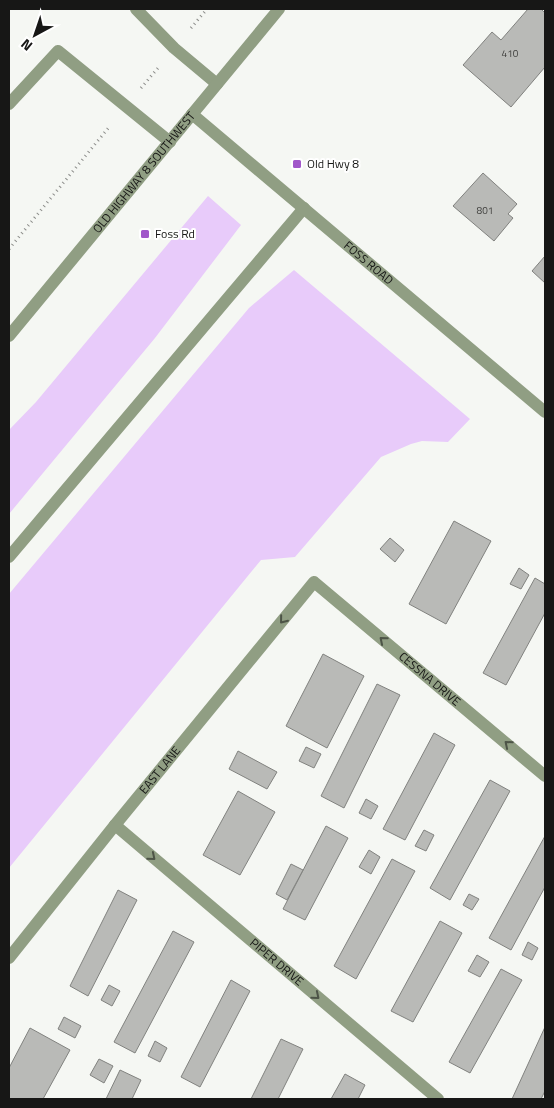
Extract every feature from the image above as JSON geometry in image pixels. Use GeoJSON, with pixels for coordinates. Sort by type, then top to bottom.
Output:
{"type":"FeatureCollection","features":[{"type":"Feature","properties":{"kind":"street"},"geometry":{"type":"LineString","coordinates":[[136,9],[174,48],[217,84]]}},
{"type":"Feature","properties":{"kind":"street","name":"OLD HIGHWAY 8 SOUTHWEST"},"geometry":{"type":"LineString","coordinates":[[9,336],[280,9]]}},
{"type":"Feature","properties":{"kind":"street"},"geometry":{"type":"LineString","coordinates":[[9,104],[58,51],[170,142]]}},
{"type":"Feature","properties":{"kind":"street","name":"FOSS ROAD"},"geometry":{"type":"LineString","coordinates":[[192,114],[545,412]]}},
{"type":"Feature","properties":{"kind":"street"},"geometry":{"type":"LineString","coordinates":[[9,557],[304,208]]}},
{"type":"Feature","properties":{"kind":"street","name":"CESSNA DRIVE"},"geometry":{"type":"LineString","coordinates":[[314,582],[545,776]]}},
{"type":"Feature","properties":{"kind":"street","name":"EAST LANE"},"geometry":{"type":"LineString","coordinates":[[9,958],[314,582]]}},
{"type":"Feature","properties":{"kind":"street","name":"PIPER DRIVE"},"geometry":{"type":"LineString","coordinates":[[115,825],[438,1099]]}},
{"type":"Feature","properties":{"kind":"path"},"geometry":{"type":"LineString","coordinates":[[9,248],[207,9]]}},
{"type":"Feature","properties":{"kind":"shaded area"},"geometry":{"type":"Polygon","coordinates":[[[208,196],[241,225],[155,338],[9,514],[9,430],[36,402],[208,196]]]}},
{"type":"Feature","properties":{"kind":"shaded area"},"geometry":{"type":"Polygon","coordinates":[[[294,270],[470,419],[448,442],[422,441],[381,457],[295,557],[261,560],[9,868],[9,594],[249,308],[294,270]]]}},
{"type":"Feature","properties":{"kind":"building"},"geometry":{"type":"Polygon","coordinates":[[[528,9],[541,9],[545,13],[545,67],[511,107],[463,65],[492,32],[501,40],[528,9]]]}},
{"type":"Feature","properties":{"kind":"building"},"geometry":{"type":"Polygon","coordinates":[[[483,173],[517,204],[508,214],[513,218],[494,241],[453,206],[483,173]]]}},
{"type":"Feature","properties":{"kind":"building"},"geometry":{"type":"Polygon","coordinates":[[[545,256],[545,283],[532,271],[545,256]]]}},
{"type":"Feature","properties":{"kind":"building"},"geometry":{"type":"Polygon","coordinates":[[[454,521],[491,541],[446,624],[409,604],[454,521]]]}},
{"type":"Feature","properties":{"kind":"building"},"geometry":{"type":"Polygon","coordinates":[[[390,538],[404,550],[395,562],[380,549],[390,538]]]}},
{"type":"Feature","properties":{"kind":"building"},"geometry":{"type":"Polygon","coordinates":[[[519,568],[529,575],[521,589],[510,584],[519,568]]]}},
{"type":"Feature","properties":{"kind":"building"},"geometry":{"type":"Polygon","coordinates":[[[535,578],[545,584],[545,613],[506,685],[483,673],[535,578]]]}},
{"type":"Feature","properties":{"kind":"building"},"geometry":{"type":"Polygon","coordinates":[[[323,654],[364,676],[327,748],[286,726],[323,654]]]}},
{"type":"Feature","properties":{"kind":"building"},"geometry":{"type":"Polygon","coordinates":[[[377,684],[400,695],[344,808],[321,796],[377,684]]]}},
{"type":"Feature","properties":{"kind":"building"},"geometry":{"type":"Polygon","coordinates":[[[434,733],[455,745],[405,840],[383,829],[434,733]]]}},
{"type":"Feature","properties":{"kind":"building"},"geometry":{"type":"Polygon","coordinates":[[[306,747],[321,754],[314,768],[299,761],[306,747]]]}},
{"type":"Feature","properties":{"kind":"building"},"geometry":{"type":"Polygon","coordinates":[[[238,751],[277,772],[267,789],[229,769],[238,751]]]}},
{"type":"Feature","properties":{"kind":"building"},"geometry":{"type":"Polygon","coordinates":[[[490,780],[510,791],[450,900],[430,888],[490,780]]]}},
{"type":"Feature","properties":{"kind":"building"},"geometry":{"type":"Polygon","coordinates":[[[238,791],[275,812],[240,875],[203,855],[238,791]]]}},
{"type":"Feature","properties":{"kind":"building"},"geometry":{"type":"Polygon","coordinates":[[[366,799],[378,806],[371,819],[359,813],[366,799]]]}},
{"type":"Feature","properties":{"kind":"building"},"geometry":{"type":"Polygon","coordinates":[[[326,826],[348,838],[305,920],[283,909],[326,826]]]}},
{"type":"Feature","properties":{"kind":"building"},"geometry":{"type":"Polygon","coordinates":[[[424,830],[434,835],[426,851],[415,846],[424,830]]]}},
{"type":"Feature","properties":{"kind":"building"},"geometry":{"type":"Polygon","coordinates":[[[545,836],[545,887],[511,950],[489,938],[545,836]]]}},
{"type":"Feature","properties":{"kind":"building"},"geometry":{"type":"Polygon","coordinates":[[[369,850],[380,857],[371,874],[359,867],[369,850]]]}},
{"type":"Feature","properties":{"kind":"building"},"geometry":{"type":"Polygon","coordinates":[[[392,859],[415,871],[356,979],[334,966],[392,859]]]}},
{"type":"Feature","properties":{"kind":"building"},"geometry":{"type":"Polygon","coordinates":[[[291,864],[303,870],[287,900],[276,894],[291,864]]]}},
{"type":"Feature","properties":{"kind":"building"},"geometry":{"type":"Polygon","coordinates":[[[118,890],[137,900],[88,996],[70,986],[118,890]]]}},
{"type":"Feature","properties":{"kind":"building"},"geometry":{"type":"Polygon","coordinates":[[[469,894],[479,899],[472,910],[463,905],[469,894]]]}},
{"type":"Feature","properties":{"kind":"building"},"geometry":{"type":"Polygon","coordinates":[[[440,921],[462,933],[413,1022],[391,1011],[440,921]]]}},
{"type":"Feature","properties":{"kind":"building"},"geometry":{"type":"Polygon","coordinates":[[[173,931],[194,942],[135,1053],[114,1042],[173,931]]]}},
{"type":"Feature","properties":{"kind":"building"},"geometry":{"type":"Polygon","coordinates":[[[528,942],[538,948],[532,960],[522,955],[528,942]]]}},
{"type":"Feature","properties":{"kind":"building"},"geometry":{"type":"Polygon","coordinates":[[[477,955],[489,962],[480,977],[468,971],[477,955]]]}},
{"type":"Feature","properties":{"kind":"building"},"geometry":{"type":"Polygon","coordinates":[[[501,969],[522,980],[470,1073],[449,1062],[501,969]]]}},
{"type":"Feature","properties":{"kind":"building"},"geometry":{"type":"Polygon","coordinates":[[[231,980],[250,991],[200,1087],[181,1077],[231,980]]]}},
{"type":"Feature","properties":{"kind":"building"},"geometry":{"type":"Polygon","coordinates":[[[109,985],[120,991],[112,1006],[101,1000],[109,985]]]}},
{"type":"Feature","properties":{"kind":"building"},"geometry":{"type":"Polygon","coordinates":[[[64,1017],[81,1026],[75,1038],[58,1029],[64,1017]]]}},
{"type":"Feature","properties":{"kind":"building"},"geometry":{"type":"Polygon","coordinates":[[[545,1027],[545,1091],[541,1099],[512,1099],[545,1027]]]}},
{"type":"Feature","properties":{"kind":"building"},"geometry":{"type":"Polygon","coordinates":[[[30,1028],[70,1050],[43,1099],[9,1099],[9,1068],[30,1028]]]}},
{"type":"Feature","properties":{"kind":"building"},"geometry":{"type":"Polygon","coordinates":[[[281,1039],[303,1049],[278,1099],[251,1099],[281,1039]]]}},
{"type":"Feature","properties":{"kind":"building"},"geometry":{"type":"Polygon","coordinates":[[[155,1041],[167,1048],[160,1062],[148,1056],[155,1041]]]}},
{"type":"Feature","properties":{"kind":"building"},"geometry":{"type":"Polygon","coordinates":[[[99,1059],[113,1066],[104,1083],[90,1075],[99,1059]]]}},
{"type":"Feature","properties":{"kind":"building"},"geometry":{"type":"Polygon","coordinates":[[[120,1070],[141,1080],[132,1099],[106,1099],[120,1070]]]}},
{"type":"Feature","properties":{"kind":"building"},"geometry":{"type":"Polygon","coordinates":[[[345,1074],[365,1085],[358,1099],[331,1099],[345,1074]]]}},
{"type":"Feature","properties":{"kind":"place","name":"Old Hwy 8"},"geometry":{"type":"Point","coordinates":[297,164]}},
{"type":"Feature","properties":{"kind":"place","name":"Foss Rd"},"geometry":{"type":"Point","coordinates":[145,234]}}]}
